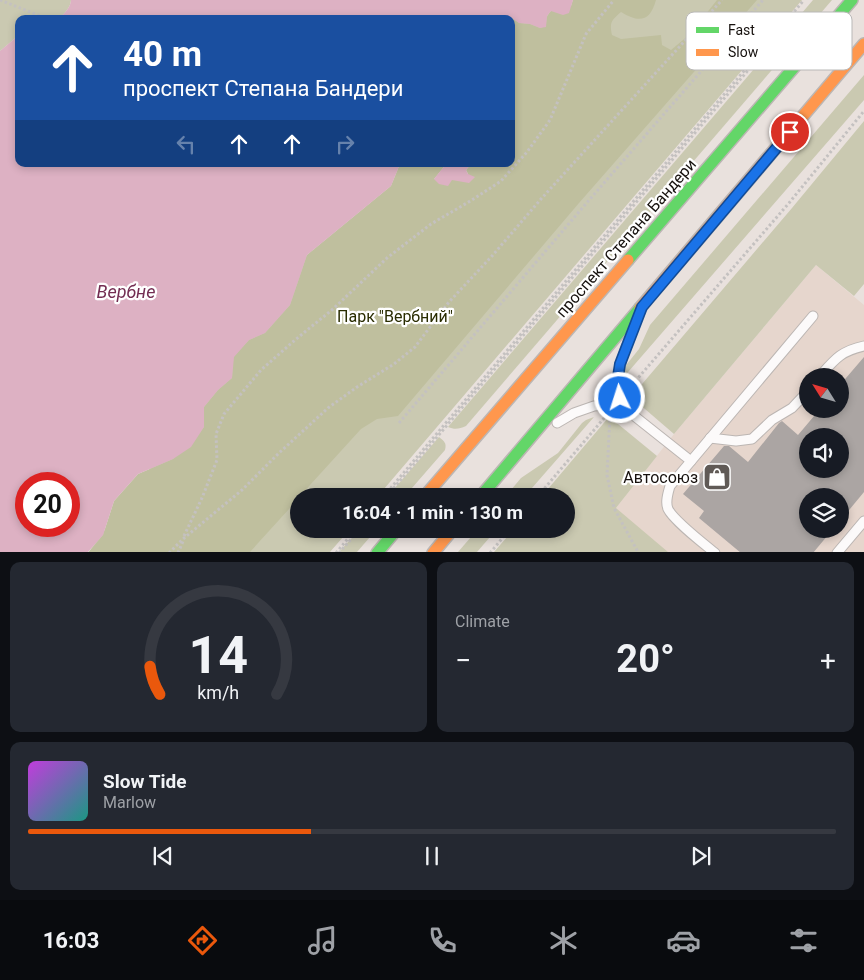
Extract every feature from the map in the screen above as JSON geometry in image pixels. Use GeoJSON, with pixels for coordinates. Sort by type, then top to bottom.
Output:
{"type":"FeatureCollection","features":[{"type":"Feature","properties":{"kind":"main road","name":"проспект Степана Бандери"},"geometry":{"type":"LineString","coordinates":[[842,12],[852,0]]}},
{"type":"Feature","properties":{"kind":"main road"},"geometry":{"type":"LineString","coordinates":[[852,58],[864,44]]}},
{"type":"Feature","properties":{"kind":"main road","name":"проспект Степана Бандери"},"geometry":{"type":"LineString","coordinates":[[432,488],[792,70]]}},
{"type":"Feature","properties":{"kind":"main road"},"geometry":{"type":"LineString","coordinates":[[488,488],[842,70]]}},
{"type":"Feature","properties":{"kind":"main road"},"geometry":{"type":"LineString","coordinates":[[377,552],[389,538]]}},
{"type":"Feature","properties":{"kind":"main road"},"geometry":{"type":"LineString","coordinates":[[433,552],[445,538]]}},
{"type":"Feature","properties":{"kind":"lane"},"geometry":{"type":"LineString","coordinates":[[642,307],[620,364],[618,377],[622,402],[691,461]]}},
{"type":"Feature","properties":{"kind":"lane"},"geometry":{"type":"LineString","coordinates":[[714,552],[674,518],[667,508],[667,496],[670,486],[813,316]]}},
{"type":"Feature","properties":{"kind":"lane"},"geometry":{"type":"LineString","coordinates":[[827,368],[838,356],[852,348],[864,346]]}},
{"type":"Feature","properties":{"kind":"lane"},"geometry":{"type":"LineString","coordinates":[[710,438],[736,441],[752,439],[772,420],[792,408],[799,401]]}},
{"type":"Feature","properties":{"kind":"lane"},"geometry":{"type":"LineString","coordinates":[[533,435],[574,413],[594,406],[622,402]]}},
{"type":"Feature","properties":{"kind":"lane"},"geometry":{"type":"LineString","coordinates":[[838,552],[864,521]]}},
{"type":"Feature","properties":{"kind":"path"},"geometry":{"type":"LineString","coordinates":[[0,0],[38,15]]}},
{"type":"Feature","properties":{"kind":"path"},"geometry":{"type":"LineString","coordinates":[[515,165],[550,120],[586,34],[614,0]]}},
{"type":"Feature","properties":{"kind":"path"},"geometry":{"type":"LineString","coordinates":[[711,12],[722,0]]}},
{"type":"Feature","properties":{"kind":"path"},"geometry":{"type":"LineString","coordinates":[[753,12],[763,0]]}},
{"type":"Feature","properties":{"kind":"path"},"geometry":{"type":"LineString","coordinates":[[796,12],[806,0]]}},
{"type":"Feature","properties":{"kind":"path"},"geometry":{"type":"LineString","coordinates":[[169,552],[242,490],[328,408],[394,364],[415,347],[449,302],[686,40]]}},
{"type":"Feature","properties":{"kind":"path"},"geometry":{"type":"LineString","coordinates":[[400,423],[702,70]]}},
{"type":"Feature","properties":{"kind":"path"},"geometry":{"type":"LineString","coordinates":[[393,488],[747,70]]}},
{"type":"Feature","properties":{"kind":"path"},"geometry":{"type":"LineString","coordinates":[[622,402],[864,112]]}},
{"type":"Feature","properties":{"kind":"path"},"geometry":{"type":"LineString","coordinates":[[178,552],[217,460],[216,434],[224,414],[262,370],[333,309],[387,258],[431,224],[501,181],[514,167]]}},
{"type":"Feature","properties":{"kind":"path"},"geometry":{"type":"LineString","coordinates":[[545,488],[611,410],[607,475],[614,508],[637,552]]}},
{"type":"Feature","properties":{"kind":"path"},"geometry":{"type":"LineString","coordinates":[[338,552],[350,538]]}},
{"type":"Feature","properties":{"kind":"path"},"geometry":{"type":"LineString","coordinates":[[490,552],[502,538]]}},
{"type":"Feature","properties":{"kind":"shaded area"},"geometry":{"type":"Polygon","coordinates":[[[816,265],[864,305],[864,552],[659,552],[616,508],[674,434],[816,265]]]}},
{"type":"Feature","properties":{"kind":"green space"},"geometry":{"type":"Polygon","coordinates":[[[0,0],[71,0],[63,15],[15,15],[15,38],[0,51],[0,0]]]}},
{"type":"Feature","properties":{"kind":"green space","name":"Парк \"Вербний\""},"geometry":{"type":"Polygon","coordinates":[[[573,0],[802,0],[792,12],[686,12],[686,70],[742,70],[385,488],[290,488],[290,538],[342,538],[330,552],[89,552],[307,255],[391,186],[399,167],[444,167],[434,179],[469,183],[471,167],[515,167],[515,19],[569,13],[573,0]]]}},
{"type":"Feature","properties":{"kind":"green space","name":"Парк \"Вербний\""},"geometry":{"type":"Polygon","coordinates":[[[573,0],[656,0],[651,13],[643,18],[633,18],[621,12],[612,22],[612,35],[621,39],[661,35],[662,45],[671,50],[686,38],[686,70],[696,70],[579,203],[398,416],[377,419],[361,429],[307,488],[290,488],[290,508],[250,552],[89,552],[103,535],[114,501],[138,474],[173,459],[204,427],[204,407],[218,390],[232,378],[233,357],[249,340],[265,333],[290,305],[307,255],[391,186],[399,167],[444,167],[434,179],[452,180],[468,174],[466,170],[468,167],[515,167],[515,20],[519,23],[530,24],[540,28],[546,26],[548,15],[552,10],[571,6],[573,0]]]}},
{"type":"Feature","properties":{"kind":"green space","name":"Парк \"Вербний\""},"geometry":{"type":"Polygon","coordinates":[[[717,0],[757,0],[746,12],[707,12],[717,0]]]}},
{"type":"Feature","properties":{"kind":"green space"},"geometry":{"type":"Polygon","coordinates":[[[813,0],[832,0],[822,12],[803,12],[813,0]]]}},
{"type":"Feature","properties":{"kind":"green space"},"geometry":{"type":"Polygon","coordinates":[[[753,70],[772,70],[466,426],[457,429],[448,427],[753,70]]]}},
{"type":"Feature","properties":{"kind":"green space"},"geometry":{"type":"Polygon","coordinates":[[[864,75],[864,100],[622,379],[623,369],[639,349],[650,325],[864,75]]]}},
{"type":"Feature","properties":{"kind":"green space"},"geometry":{"type":"Polygon","coordinates":[[[864,121],[864,284],[854,296],[816,265],[674,434],[631,397],[864,121]]]}},
{"type":"Feature","properties":{"kind":"green space"},"geometry":{"type":"Polygon","coordinates":[[[594,417],[532,488],[513,488],[521,478],[558,453],[586,420],[594,417]]]}},
{"type":"Feature","properties":{"kind":"green space"},"geometry":{"type":"Polygon","coordinates":[[[608,418],[657,456],[616,508],[668,552],[494,552],[506,538],[575,538],[575,488],[549,488],[608,418]]]}},
{"type":"Feature","properties":{"kind":"green space"},"geometry":{"type":"Polygon","coordinates":[[[439,437],[445,442],[445,450],[412,488],[395,488],[439,437]]]}},
{"type":"Feature","properties":{"kind":"green space"},"geometry":{"type":"Polygon","coordinates":[[[352,538],[369,538],[357,552],[339,552],[352,538]]]}},
{"type":"Feature","properties":{"kind":"green space"},"geometry":{"type":"Polygon","coordinates":[[[470,538],[489,538],[477,552],[458,552],[470,538]]]}},
{"type":"Feature","properties":{"kind":"water"},"geometry":{"type":"Polygon","coordinates":[[[71,0],[573,0],[569,13],[563,15],[551,11],[547,16],[546,27],[540,28],[530,24],[519,23],[515,20],[515,15],[63,15],[71,0]]]}},
{"type":"Feature","properties":{"kind":"water","name":"Вербне"},"geometry":{"type":"Polygon","coordinates":[[[15,38],[15,167],[399,167],[391,186],[307,255],[290,305],[265,333],[249,340],[234,357],[232,378],[218,390],[204,407],[204,427],[191,447],[173,459],[138,474],[114,501],[103,535],[88,552],[0,552],[0,51],[15,38]]]}},
{"type":"Feature","properties":{"kind":"water"},"geometry":{"type":"Polygon","coordinates":[[[444,167],[468,167],[466,170],[468,174],[475,177],[469,183],[452,180],[448,186],[439,184],[434,179],[444,167]]]}},
{"type":"Feature","properties":{"kind":"building"},"geometry":{"type":"Polygon","coordinates":[[[864,357],[864,492],[849,510],[849,488],[799,488],[799,538],[826,538],[814,552],[740,552],[699,518],[704,511],[683,494],[724,446],[729,446],[748,462],[782,421],[798,435],[799,434],[799,478],[849,478],[849,428],[804,428],[812,418],[849,418],[849,374],[864,357]]]}},
{"type":"Feature","properties":{"kind":"traffic: fast"},"geometry":{"type":"LineString","coordinates":[[842,12],[852,0]]}},
{"type":"Feature","properties":{"kind":"traffic: fast"},"geometry":{"type":"LineString","coordinates":[[628,260],[792,70]]}},
{"type":"Feature","properties":{"kind":"traffic: fast"},"geometry":{"type":"LineString","coordinates":[[488,488],[640,308]]}},
{"type":"Feature","properties":{"kind":"traffic: fast"},"geometry":{"type":"LineString","coordinates":[[378,552],[390,538]]}},
{"type":"Feature","properties":{"kind":"traffic: slow"},"geometry":{"type":"LineString","coordinates":[[852,58],[864,44]]}},
{"type":"Feature","properties":{"kind":"traffic: slow"},"geometry":{"type":"LineString","coordinates":[[640,308],[842,70]]}},
{"type":"Feature","properties":{"kind":"traffic: slow"},"geometry":{"type":"LineString","coordinates":[[432,488],[628,260]]}},
{"type":"Feature","properties":{"kind":"traffic: slow"},"geometry":{"type":"LineString","coordinates":[[434,552],[446,538]]}},
{"type":"Feature","properties":{"kind":"place","name":"Автосоюз"},"geometry":{"type":"Point","coordinates":[717,477]}},
{"type":"Feature","properties":{"kind":"route"},"geometry":{"type":"LineString","coordinates":[[620,398],[618,377],[620,364],[642,307],[790,132]]}}]}
